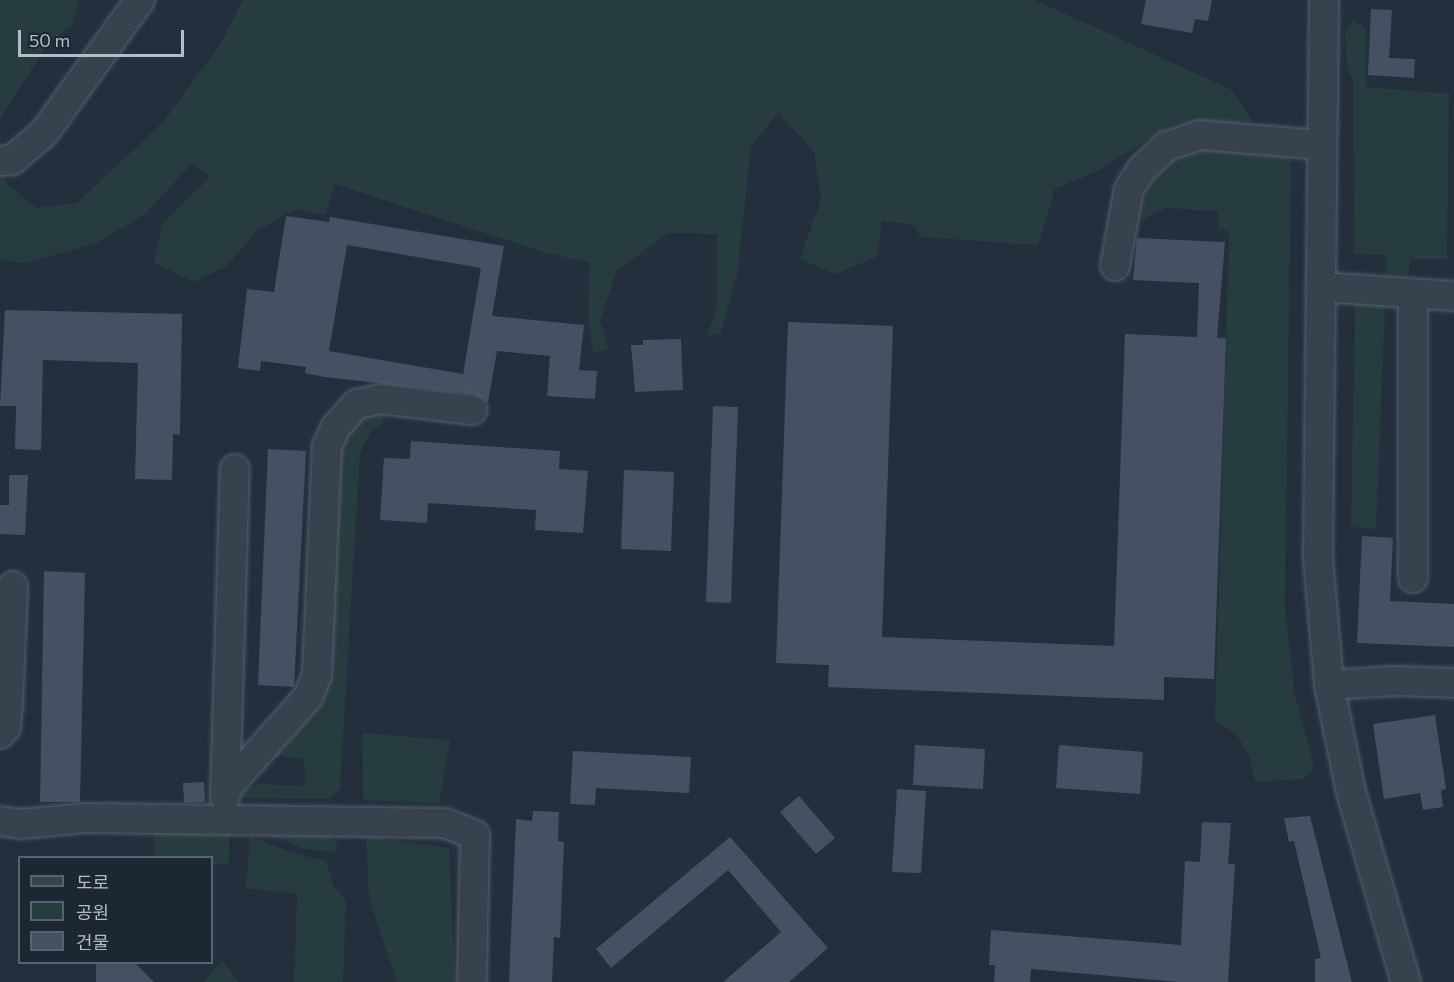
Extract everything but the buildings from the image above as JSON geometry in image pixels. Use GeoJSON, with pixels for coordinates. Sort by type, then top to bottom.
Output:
{"type":"FeatureCollection","features":[{"type":"Feature","properties":{"kind":"street"},"geometry":{"type":"LineString","coordinates":[[0,161],[12,160],[44,133],[140,0]]}},
{"type":"Feature","properties":{"kind":"street"},"geometry":{"type":"LineString","coordinates":[[1324,0],[1318,558],[1329,685],[1351,792],[1406,982]]}},
{"type":"Feature","properties":{"kind":"street"},"geometry":{"type":"LineString","coordinates":[[1115,266],[1129,189],[1142,169],[1167,147],[1200,135],[1322,145]]}},
{"type":"Feature","properties":{"kind":"street"},"geometry":{"type":"LineString","coordinates":[[1321,287],[1454,296]]}},
{"type":"Feature","properties":{"kind":"street"},"geometry":{"type":"LineString","coordinates":[[1413,294],[1413,579]]}},
{"type":"Feature","properties":{"kind":"street"},"geometry":{"type":"LineString","coordinates":[[225,790],[308,697],[317,675],[327,446],[336,427],[357,404],[381,399],[472,410]]}},
{"type":"Feature","properties":{"kind":"street"},"geometry":{"type":"LineString","coordinates":[[225,820],[235,469]]}},
{"type":"Feature","properties":{"kind":"street"},"geometry":{"type":"LineString","coordinates":[[0,734],[7,717],[13,586]]}},
{"type":"Feature","properties":{"kind":"street"},"geometry":{"type":"LineString","coordinates":[[1329,685],[1395,681],[1454,683]]}},
{"type":"Feature","properties":{"kind":"street"},"geometry":{"type":"LineString","coordinates":[[0,821],[225,820],[445,823],[475,836],[472,982]]}},
{"type":"Feature","properties":{"kind":"green space"},"geometry":{"type":"Polygon","coordinates":[[[0,0],[79,0],[72,26],[47,45],[0,119],[0,0]]]}},
{"type":"Feature","properties":{"kind":"green space"},"geometry":{"type":"Polygon","coordinates":[[[243,0],[1035,0],[1232,90],[1253,122],[1171,125],[1100,170],[1055,189],[1038,245],[921,237],[912,224],[882,221],[877,257],[834,274],[800,259],[821,199],[814,152],[778,112],[751,147],[737,275],[720,334],[707,335],[717,307],[717,234],[668,233],[617,271],[600,321],[609,349],[593,353],[588,312],[590,263],[543,252],[335,184],[325,215],[296,209],[258,230],[225,267],[194,282],[154,263],[162,224],[210,177],[192,164],[145,214],[95,244],[25,263],[0,260],[0,171],[9,185],[36,208],[77,203],[164,121],[221,43],[243,0]]]}},
{"type":"Feature","properties":{"kind":"green space"},"geometry":{"type":"Polygon","coordinates":[[[1353,20],[1366,29],[1366,87],[1449,94],[1447,259],[1411,259],[1408,276],[1386,274],[1386,255],[1354,254],[1353,80],[1347,67],[1345,30],[1353,20]]]}},
{"type":"Feature","properties":{"kind":"green space"},"geometry":{"type":"Polygon","coordinates":[[[1192,148],[1291,155],[1285,606],[1295,696],[1313,761],[1312,770],[1303,779],[1255,782],[1249,755],[1237,735],[1215,721],[1229,232],[1218,228],[1218,211],[1166,208],[1141,220],[1145,197],[1154,175],[1175,154],[1192,148]]]}},
{"type":"Feature","properties":{"kind":"green space"},"geometry":{"type":"Polygon","coordinates":[[[1355,302],[1385,304],[1376,529],[1351,527],[1355,302]]]}},
{"type":"Feature","properties":{"kind":"green space"},"geometry":{"type":"Polygon","coordinates":[[[381,406],[384,424],[370,433],[360,453],[340,789],[329,799],[235,798],[257,784],[306,786],[303,759],[268,755],[311,706],[337,451],[347,432],[362,414],[381,406]]]}},
{"type":"Feature","properties":{"kind":"green space"},"geometry":{"type":"Polygon","coordinates":[[[362,733],[450,740],[439,803],[363,800],[362,733]]]}},
{"type":"Feature","properties":{"kind":"green space"},"geometry":{"type":"Polygon","coordinates":[[[154,828],[230,829],[229,864],[213,864],[213,856],[154,856],[154,828]]]}},
{"type":"Feature","properties":{"kind":"green space"},"geometry":{"type":"Polygon","coordinates":[[[265,833],[333,836],[338,848],[334,852],[305,849],[265,833]]]}},
{"type":"Feature","properties":{"kind":"green space"},"geometry":{"type":"Polygon","coordinates":[[[250,836],[290,852],[326,861],[333,885],[346,901],[343,982],[294,982],[297,894],[246,888],[250,836]]]}},
{"type":"Feature","properties":{"kind":"green space"},"geometry":{"type":"Polygon","coordinates":[[[366,836],[449,848],[455,982],[397,982],[369,899],[366,836]]]}},
{"type":"Feature","properties":{"kind":"green space"},"geometry":{"type":"Polygon","coordinates":[[[222,960],[239,982],[203,982],[222,960]]]}}]}
